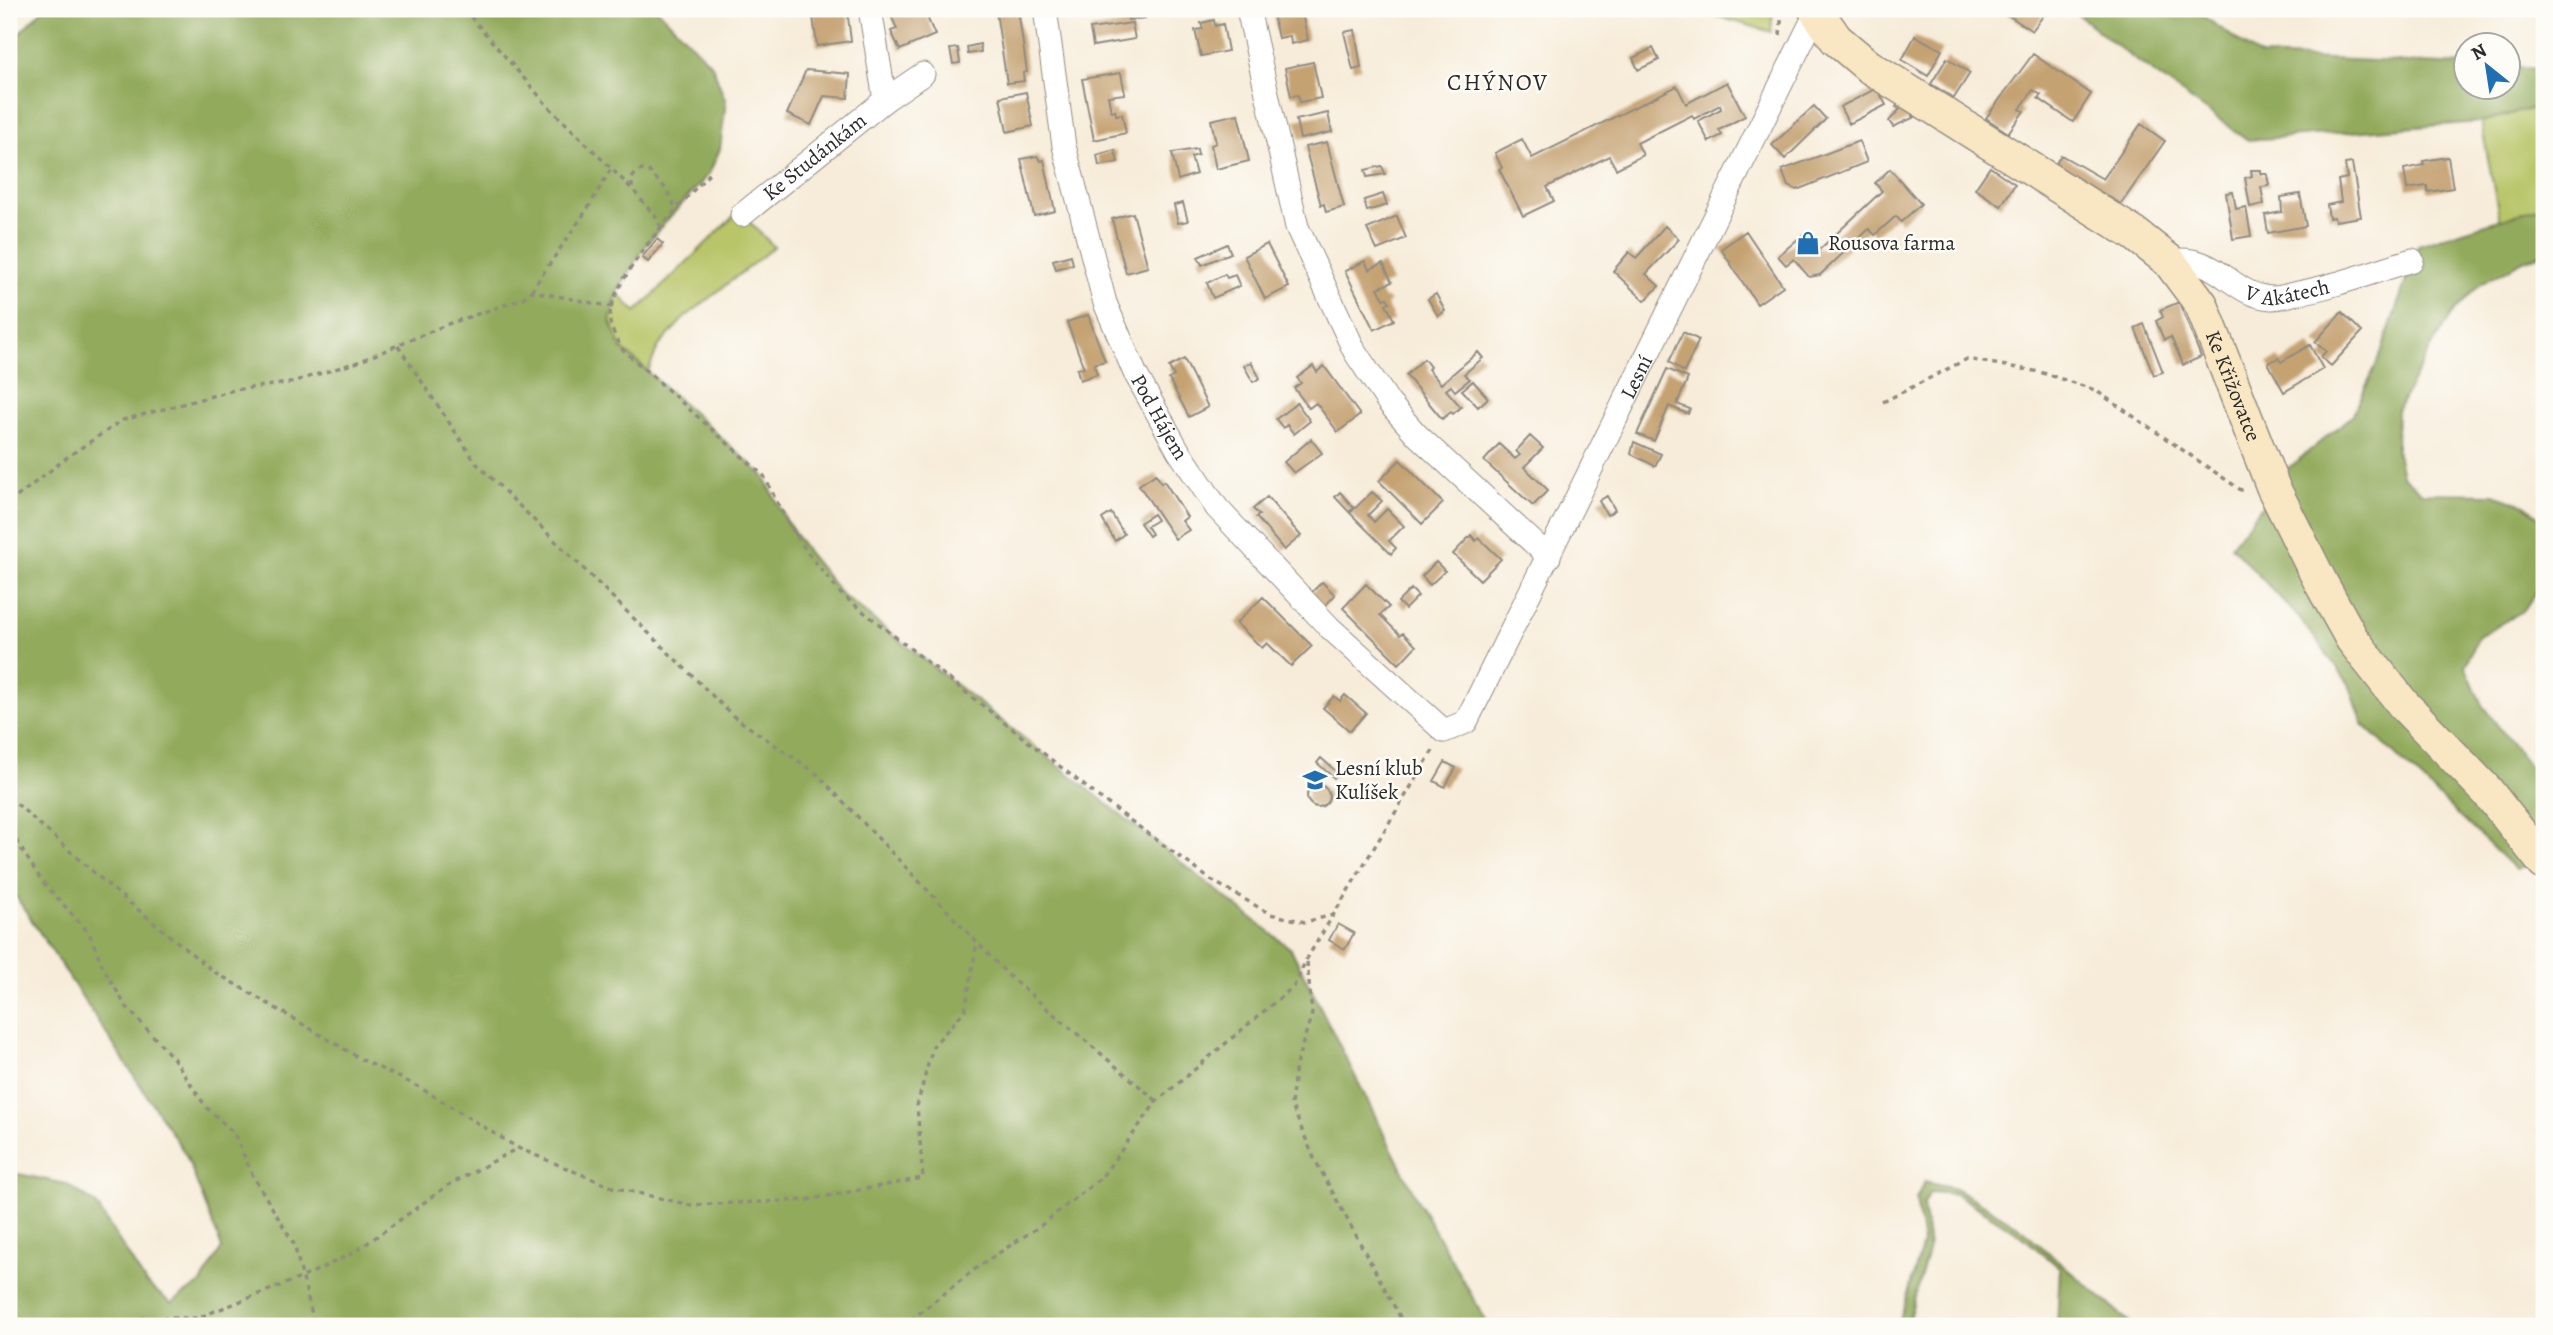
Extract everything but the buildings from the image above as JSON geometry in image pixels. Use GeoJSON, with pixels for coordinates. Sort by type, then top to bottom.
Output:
{"type":"FeatureCollection","features":[{"type":"Feature","properties":{"kind":"street","name":"Ke Studánkám"},"geometry":{"type":"LineString","coordinates":[[870,9],[885,100]]}},
{"type":"Feature","properties":{"kind":"street","name":"Pod Hájem"},"geometry":{"type":"LineString","coordinates":[[1045,9],[1064,146],[1105,303],[1135,373],[1178,450],[1217,508],[1329,627],[1444,731]]}},
{"type":"Feature","properties":{"kind":"street"},"geometry":{"type":"LineString","coordinates":[[1248,9],[1297,227],[1355,352],[1389,403],[1417,435],[1549,557]]}},
{"type":"Feature","properties":{"kind":"street","name":"Lesní"},"geometry":{"type":"LineString","coordinates":[[1444,731],[1466,722],[1816,10]]}},
{"type":"Feature","properties":{"kind":"street","name":"Ke Křižovatce"},"geometry":{"type":"LineString","coordinates":[[1816,10],[1836,39],[1868,66],[2136,235],[2169,261],[2190,286],[2210,324],[2273,487],[2321,583],[2353,639],[2403,705],[2487,791],[2544,863]]}},
{"type":"Feature","properties":{"kind":"street","name":"Ke Studánkám"},"geometry":{"type":"LineString","coordinates":[[742,215],[885,100],[923,74]]}},
{"type":"Feature","properties":{"kind":"street","name":"V Akátech"},"geometry":{"type":"LineString","coordinates":[[2169,261],[2186,258],[2202,263],[2253,295],[2273,298],[2309,291],[2412,260]]}},
{"type":"Feature","properties":{"kind":"path"},"geometry":{"type":"LineString","coordinates":[[464,9],[547,105],[633,190],[661,227]]}},
{"type":"Feature","properties":{"kind":"path"},"geometry":{"type":"LineString","coordinates":[[2517,9],[2544,20]]}},
{"type":"Feature","properties":{"kind":"path"},"geometry":{"type":"LineString","coordinates":[[9,503],[69,456],[123,420],[234,390],[289,383],[358,362],[448,324],[522,299],[531,291],[588,208],[611,169]]}},
{"type":"Feature","properties":{"kind":"path"},"geometry":{"type":"LineString","coordinates":[[633,190],[630,184],[632,178],[638,171],[647,169],[668,191],[676,210]]}},
{"type":"Feature","properties":{"kind":"path"},"geometry":{"type":"LineString","coordinates":[[709,174],[661,227],[617,293],[610,321],[621,348],[764,476],[787,522],[841,594],[1100,798],[1210,880],[1270,914],[1305,922],[1333,915]]}},
{"type":"Feature","properties":{"kind":"path"},"geometry":{"type":"LineString","coordinates":[[531,291],[613,307]]}},
{"type":"Feature","properties":{"kind":"path"},"geometry":{"type":"LineString","coordinates":[[398,346],[476,463],[733,716],[817,774],[1010,978],[1157,1101]]}},
{"type":"Feature","properties":{"kind":"path"},"geometry":{"type":"LineString","coordinates":[[1883,402],[1966,359],[2039,372],[2095,390],[2241,490],[2273,487]]}},
{"type":"Feature","properties":{"kind":"path"},"geometry":{"type":"LineString","coordinates":[[903,1326],[979,1266],[1040,1226],[1101,1178],[1157,1101],[1294,986],[1306,960],[1444,731]]}},
{"type":"Feature","properties":{"kind":"path"},"geometry":{"type":"LineString","coordinates":[[9,797],[109,886],[213,971],[363,1060],[419,1087],[518,1148],[612,1187],[691,1205],[807,1200],[923,1178],[917,1105],[933,1046],[965,1010],[977,942]]}},
{"type":"Feature","properties":{"kind":"path"},"geometry":{"type":"LineString","coordinates":[[9,811],[17,842],[42,881],[89,933],[104,969],[125,1005],[174,1059],[206,1107],[234,1133],[253,1176],[294,1244],[316,1326]]}},
{"type":"Feature","properties":{"kind":"path"},"geometry":{"type":"LineString","coordinates":[[1306,960],[1312,1014],[1296,1065],[1291,1104],[1314,1158],[1405,1326]]}},
{"type":"Feature","properties":{"kind":"path"},"geometry":{"type":"LineString","coordinates":[[123,1326],[143,1318],[197,1318],[303,1277],[355,1252],[447,1186],[518,1148]]}},
{"type":"Feature","properties":{"kind":"green space"},"geometry":{"type":"Polygon","coordinates":[[[43,9],[657,9],[712,65],[726,102],[720,149],[709,174],[641,252],[617,293],[610,321],[621,348],[764,476],[787,522],[841,594],[1291,949],[1419,1203],[1489,1326],[9,1326],[9,1172],[66,1184],[95,1203],[146,1283],[171,1303],[201,1283],[222,1248],[186,1155],[9,886],[9,44],[43,9]]]}},
{"type":"Feature","properties":{"kind":"green space"},"geometry":{"type":"Polygon","coordinates":[[[1692,9],[1773,9],[1771,32],[1692,9]]]}},
{"type":"Feature","properties":{"kind":"green space"},"geometry":{"type":"Polygon","coordinates":[[[2071,9],[2193,9],[2260,56],[2452,64],[2452,102],[2522,102],[2522,68],[2544,69],[2544,105],[2480,122],[2248,140],[2126,53],[2071,9]]]}},
{"type":"Feature","properties":{"kind":"green space"},"geometry":{"type":"Polygon","coordinates":[[[2544,105],[2544,206],[2500,221],[2481,122],[2544,105]]]}},
{"type":"Feature","properties":{"kind":"green space"},"geometry":{"type":"Polygon","coordinates":[[[2544,206],[2544,253],[2479,285],[2451,315],[2397,410],[2396,449],[2402,475],[2422,493],[2494,494],[2525,505],[2544,522],[2544,581],[2523,611],[2479,636],[2465,666],[2482,705],[2544,786],[2544,857],[2516,870],[2363,724],[2349,684],[2302,621],[2231,546],[2286,470],[2352,416],[2379,359],[2418,245],[2544,206]]]}},
{"type":"Feature","properties":{"kind":"green space"},"geometry":{"type":"Polygon","coordinates":[[[739,211],[774,247],[683,319],[658,347],[648,371],[621,348],[610,321],[617,293],[636,312],[739,211]]]}},
{"type":"Feature","properties":{"kind":"green space"},"geometry":{"type":"Polygon","coordinates":[[[1924,1182],[1957,1189],[2018,1226],[2134,1326],[2057,1326],[2060,1268],[2018,1233],[1956,1194],[1930,1192],[1923,1204],[1929,1247],[1907,1326],[1898,1326],[1923,1244],[1916,1199],[1924,1182]]]}},
{"type":"Feature","properties":{"kind":"place","name":"Rousova farma"},"geometry":{"type":"Point","coordinates":[1808,243]}},
{"type":"Feature","properties":{"kind":"place","name":"Lesní klub Kulíšek"},"geometry":{"type":"Point","coordinates":[1315,780]}},
{"type":"Feature","properties":{"kind":"district","name":"CHÝNOV"},"geometry":{"type":"Point","coordinates":[1498,82]}}]}
